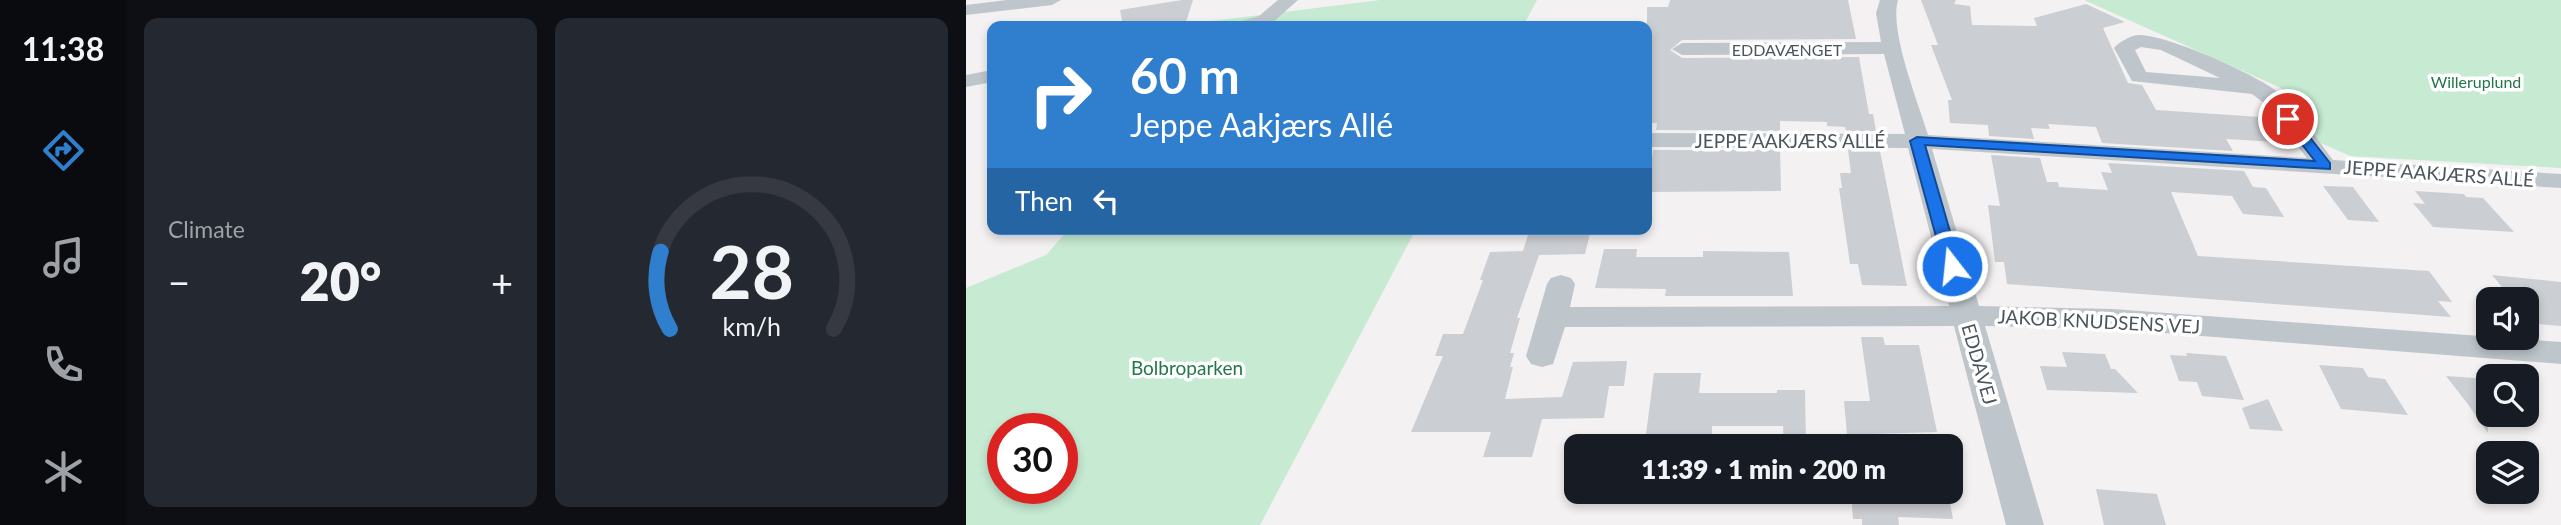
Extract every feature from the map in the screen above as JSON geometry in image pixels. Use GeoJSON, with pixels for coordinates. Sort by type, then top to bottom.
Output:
{"type":"FeatureCollection","features":[{"type":"Feature","properties":{"kind":"street"},"geometry":{"type":"LineString","coordinates":[[966,10],[1052,0]]}},
{"type":"Feature","properties":{"kind":"street"},"geometry":{"type":"LineString","coordinates":[[1262,21],[1289,0]]}},
{"type":"Feature","properties":{"kind":"street","name":"EDDAVEJ"},"geometry":{"type":"LineString","coordinates":[[1889,0],[1885,13],[1892,48],[2025,525]]}},
{"type":"Feature","properties":{"kind":"street"},"geometry":{"type":"LineString","coordinates":[[2256,88],[2139,77],[2124,48],[2138,41],[2166,45],[2256,88],[2272,98],[2326,166]]}},
{"type":"Feature","properties":{"kind":"street","name":"EDDAVÆNGET"},"geometry":{"type":"LineString","coordinates":[[1682,49],[1892,48]]}},
{"type":"Feature","properties":{"kind":"street"},"geometry":{"type":"LineString","coordinates":[[966,80],[987,77]]}},
{"type":"Feature","properties":{"kind":"street","name":"JEPPE AAKJÆRS ALLÉ"},"geometry":{"type":"LineString","coordinates":[[1652,140],[1917,141],[2561,181]]}},
{"type":"Feature","properties":{"kind":"street"},"geometry":{"type":"LineString","coordinates":[[1542,356],[1560,284]]}},
{"type":"Feature","properties":{"kind":"street","name":"JAKOB KNUDSENS VEJ"},"geometry":{"type":"LineString","coordinates":[[1552,317],[1966,316],[2113,319],[2561,353]]}},
{"type":"Feature","properties":{"kind":"green space"},"geometry":{"type":"Polygon","coordinates":[[[1380,0],[1537,0],[1526,21],[1213,21],[1380,0]]]}},
{"type":"Feature","properties":{"kind":"green space","name":"Willeruplund"},"geometry":{"type":"Polygon","coordinates":[[[2084,0],[2561,0],[2561,168],[2350,156],[2321,143],[2281,88],[2084,0]]]}},
{"type":"Feature","properties":{"kind":"green space","name":"Bolbroparken"},"geometry":{"type":"Polygon","coordinates":[[[1064,235],[1413,235],[1260,525],[966,525],[966,288],[1046,255],[1064,235]]]}},
{"type":"Feature","properties":{"kind":"building"},"geometry":{"type":"Polygon","coordinates":[[[1193,0],[1186,21],[1122,21],[1120,10],[1193,0]]]}},
{"type":"Feature","properties":{"kind":"building"},"geometry":{"type":"Polygon","coordinates":[[[1670,0],[1848,0],[1856,39],[1682,40],[1670,50],[1682,58],[1859,57],[1869,114],[1873,114],[1876,131],[1846,131],[1845,127],[1827,126],[1827,122],[1780,121],[1780,131],[1656,130],[1657,123],[1652,123],[1652,21],[1647,21],[1647,7],[1668,7],[1670,0]]]}},
{"type":"Feature","properties":{"kind":"building"},"geometry":{"type":"Polygon","coordinates":[[[1921,0],[1956,0],[1954,4],[1970,6],[1972,25],[2037,26],[2034,18],[2086,4],[2125,22],[2103,28],[2128,83],[2142,85],[2156,110],[2260,117],[2276,142],[2226,139],[2233,151],[2102,143],[2096,127],[2048,124],[2050,129],[2031,128],[2034,139],[1989,136],[1988,125],[1950,123],[1948,100],[1952,100],[1931,45],[1938,45],[1921,0]]]}},
{"type":"Feature","properties":{"kind":"building"},"geometry":{"type":"Polygon","coordinates":[[[1653,150],[1780,150],[1781,191],[1652,192],[1653,150]]]}},
{"type":"Feature","properties":{"kind":"building"},"geometry":{"type":"Polygon","coordinates":[[[1848,150],[1880,151],[1907,286],[1862,285],[1858,264],[1850,264],[1839,188],[1842,188],[1840,173],[1851,173],[1848,150]]]}},
{"type":"Feature","properties":{"kind":"building"},"geometry":{"type":"Polygon","coordinates":[[[1991,155],[2040,158],[2047,182],[2058,182],[2059,187],[2108,190],[2101,172],[2112,173],[2108,163],[2244,171],[2253,187],[2266,188],[2284,217],[2243,214],[2232,196],[2171,192],[2198,256],[2429,271],[2452,302],[2438,301],[2451,317],[2007,284],[2004,262],[1995,262],[1988,205],[2000,206],[1991,155]]]}},
{"type":"Feature","properties":{"kind":"building"},"geometry":{"type":"Polygon","coordinates":[[[2323,186],[2353,187],[2379,222],[2348,220],[2323,186]]]}},
{"type":"Feature","properties":{"kind":"building"},"geometry":{"type":"Polygon","coordinates":[[[2415,191],[2483,198],[2514,232],[2433,227],[2413,203],[2425,204],[2415,191]]]}},
{"type":"Feature","properties":{"kind":"building"},"geometry":{"type":"Polygon","coordinates":[[[1528,235],[1590,235],[1585,254],[1539,255],[1517,318],[1520,318],[1510,353],[1514,353],[1510,367],[1513,367],[1505,399],[1562,397],[1573,362],[1627,361],[1624,386],[1609,386],[1604,418],[1542,419],[1532,457],[1483,457],[1491,432],[1411,432],[1443,356],[1435,356],[1443,334],[1463,334],[1483,280],[1480,280],[1490,252],[1523,251],[1528,235]]]}},
{"type":"Feature","properties":{"kind":"building"},"geometry":{"type":"Polygon","coordinates":[[[1604,249],[1637,249],[1636,257],[1703,257],[1703,251],[1789,252],[1793,296],[1665,296],[1666,289],[1595,288],[1604,249]]]}},
{"type":"Feature","properties":{"kind":"building"},"geometry":{"type":"Polygon","coordinates":[[[2492,275],[2561,282],[2561,326],[2539,324],[2539,287],[2502,287],[2492,275]]]}},
{"type":"Feature","properties":{"kind":"building"},"geometry":{"type":"Polygon","coordinates":[[[1861,337],[1883,337],[1885,345],[1919,345],[1937,432],[1847,434],[1844,401],[1870,401],[1861,337]]]}},
{"type":"Feature","properties":{"kind":"building"},"geometry":{"type":"Polygon","coordinates":[[[2062,352],[2105,354],[2111,369],[2115,369],[2138,393],[2047,390],[2040,366],[2067,367],[2062,352]]]}},
{"type":"Feature","properties":{"kind":"building"},"geometry":{"type":"Polygon","coordinates":[[[2186,353],[2226,356],[2244,400],[2202,396],[2197,382],[2179,381],[2170,355],[2187,356],[2186,353]]]}},
{"type":"Feature","properties":{"kind":"building"},"geometry":{"type":"Polygon","coordinates":[[[2319,365],[2363,368],[2368,377],[2385,379],[2408,415],[2341,409],[2319,365]]]}},
{"type":"Feature","properties":{"kind":"building"},"geometry":{"type":"Polygon","coordinates":[[[1654,373],[1701,373],[1699,393],[1777,393],[1777,390],[1805,390],[1806,434],[1783,434],[1783,426],[1712,426],[1712,434],[1646,434],[1654,373]]]}},
{"type":"Feature","properties":{"kind":"building"},"geometry":{"type":"Polygon","coordinates":[[[2446,376],[2476,378],[2476,416],[2446,376]]]}},
{"type":"Feature","properties":{"kind":"building"},"geometry":{"type":"Polygon","coordinates":[[[2268,399],[2283,431],[2250,429],[2242,408],[2268,399]]]}},
{"type":"Feature","properties":{"kind":"building"},"geometry":{"type":"Polygon","coordinates":[[[2096,489],[2157,494],[2166,525],[2104,525],[2096,489]]]}},
{"type":"Feature","properties":{"kind":"building"},"geometry":{"type":"Polygon","coordinates":[[[1852,504],[1950,504],[1953,519],[1898,517],[1899,525],[1862,525],[1862,519],[1853,519],[1852,504]]]}},
{"type":"Feature","properties":{"kind":"route"},"geometry":{"type":"LineString","coordinates":[[1952,266],[1917,141],[2326,166],[2288,119]]}}]}
